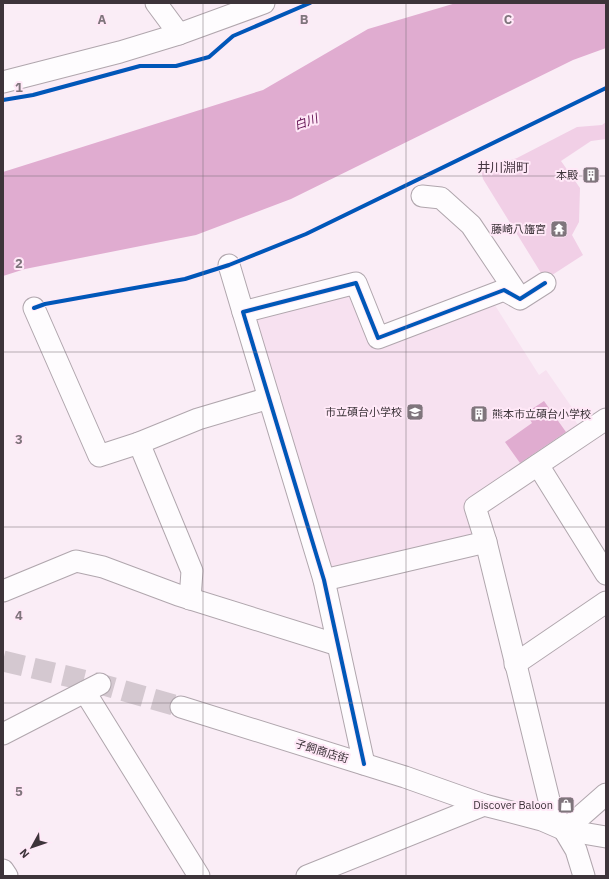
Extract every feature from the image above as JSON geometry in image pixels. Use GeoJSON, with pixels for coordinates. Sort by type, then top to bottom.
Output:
{"type":"FeatureCollection","features":[{"type":"Feature","properties":{"kind":"street"},"geometry":{"type":"LineString","coordinates":[[156,3],[179,34]]}},
{"type":"Feature","properties":{"kind":"street"},"geometry":{"type":"LineString","coordinates":[[179,34],[218,3]]}},
{"type":"Feature","properties":{"kind":"street"},"geometry":{"type":"LineString","coordinates":[[3,82],[120,52],[179,34],[264,3]]}},
{"type":"Feature","properties":{"kind":"street"},"geometry":{"type":"LineString","coordinates":[[422,196],[441,198],[471,225],[520,299]]}},
{"type":"Feature","properties":{"kind":"street"},"geometry":{"type":"LineString","coordinates":[[229,265],[324,580],[364,764]]}},
{"type":"Feature","properties":{"kind":"street"},"geometry":{"type":"LineString","coordinates":[[243,312],[356,283],[378,338],[504,290],[520,299]]}},
{"type":"Feature","properties":{"kind":"street"},"geometry":{"type":"LineString","coordinates":[[520,299],[545,283]]}},
{"type":"Feature","properties":{"kind":"street"},"geometry":{"type":"LineString","coordinates":[[34,308],[99,456],[139,443],[198,420],[269,398]]}},
{"type":"Feature","properties":{"kind":"street"},"geometry":{"type":"LineString","coordinates":[[584,876],[576,850],[551,808],[486,542],[475,507],[606,419]]}},
{"type":"Feature","properties":{"kind":"street"},"geometry":{"type":"LineString","coordinates":[[139,443],[192,571],[190,599]]}},
{"type":"Feature","properties":{"kind":"street"},"geometry":{"type":"LineString","coordinates":[[538,465],[606,574]]}},
{"type":"Feature","properties":{"kind":"street"},"geometry":{"type":"LineString","coordinates":[[324,580],[486,542]]}},
{"type":"Feature","properties":{"kind":"street"},"geometry":{"type":"LineString","coordinates":[[3,591],[76,561],[103,567],[190,599],[338,645]]}},
{"type":"Feature","properties":{"kind":"street"},"geometry":{"type":"LineString","coordinates":[[515,664],[606,602]]}},
{"type":"Feature","properties":{"kind":"street"},"geometry":{"type":"LineString","coordinates":[[3,734],[92,688],[199,876]]}},
{"type":"Feature","properties":{"kind":"street","name":"子飼商店街"},"geometry":{"type":"LineString","coordinates":[[181,707],[364,764],[484,805],[542,820],[565,830],[606,837]]}},
{"type":"Feature","properties":{"kind":"street"},"geometry":{"type":"LineString","coordinates":[[565,830],[606,794]]}},
{"type":"Feature","properties":{"kind":"street"},"geometry":{"type":"LineString","coordinates":[[307,876],[484,805]]}},
{"type":"Feature","properties":{"kind":"street"},"geometry":{"type":"LineString","coordinates":[[3,870],[6,876]]}},
{"type":"Feature","properties":{"kind":"shaded area"},"geometry":{"type":"Polygon","coordinates":[[[606,122],[606,139],[591,141],[561,161],[580,188],[579,222],[572,235],[583,255],[549,277],[541,273],[483,179],[481,170],[517,158],[577,127],[602,125],[606,122]]]}},
{"type":"Feature","properties":{"kind":"shaded area"},"geometry":{"type":"Polygon","coordinates":[[[351,289],[369,329],[491,299],[539,375],[546,370],[573,409],[569,412],[581,429],[515,473],[467,498],[475,532],[471,539],[329,570],[252,313],[351,289]]]}},
{"type":"Feature","properties":{"kind":"water","name":"白川"},"geometry":{"type":"Polygon","coordinates":[[[456,3],[606,3],[606,48],[573,60],[291,199],[196,235],[25,269],[3,276],[3,172],[263,90],[368,29],[456,3]]]}},
{"type":"Feature","properties":{"kind":"water"},"geometry":{"type":"Polygon","coordinates":[[[544,401],[566,432],[520,463],[505,442],[532,423],[526,413],[544,401]]]}},
{"type":"Feature","properties":{"kind":"tunnel"},"geometry":{"type":"LineString","coordinates":[[3,661],[100,684],[181,707]]}},
{"type":"Feature","properties":{"kind":"cycle path"},"geometry":{"type":"LineString","coordinates":[[3,100],[33,95],[140,66],[176,66],[209,57],[233,36],[310,3]]}},
{"type":"Feature","properties":{"kind":"cycle path"},"geometry":{"type":"LineString","coordinates":[[34,308],[45,304],[185,279],[229,265],[306,234],[606,88]]}},
{"type":"Feature","properties":{"kind":"cycle path"},"geometry":{"type":"LineString","coordinates":[[364,764],[324,580],[243,312],[356,283],[378,338],[504,290],[520,299],[545,283]]}},
{"type":"Feature","properties":{"kind":"place","name":"本殿"},"geometry":{"type":"Point","coordinates":[591,175]}},
{"type":"Feature","properties":{"kind":"place","name":"藤崎八旛宮"},"geometry":{"type":"Point","coordinates":[559,229]}},
{"type":"Feature","properties":{"kind":"place","name":"市立碩台小学校"},"geometry":{"type":"Point","coordinates":[415,412]}},
{"type":"Feature","properties":{"kind":"place","name":"熊本市立碩台小学校"},"geometry":{"type":"Point","coordinates":[479,414]}},
{"type":"Feature","properties":{"kind":"place","name":"Discover Baloon"},"geometry":{"type":"Point","coordinates":[566,805]}},
{"type":"Feature","properties":{"kind":"district","name":"井川淵町"},"geometry":{"type":"Point","coordinates":[503,167]}}]}
